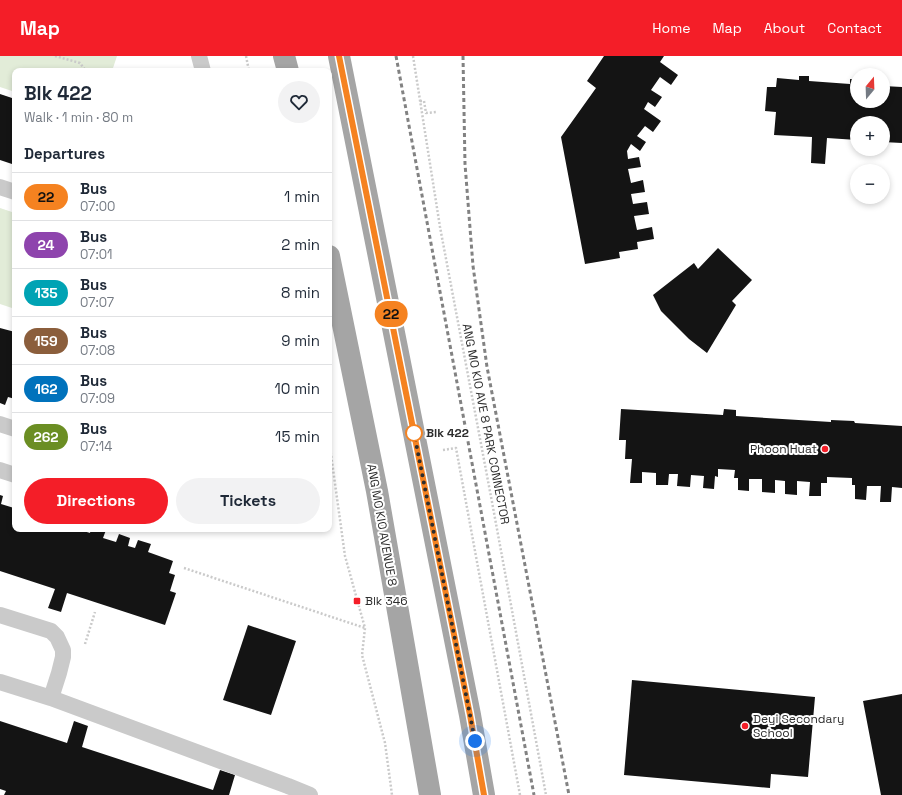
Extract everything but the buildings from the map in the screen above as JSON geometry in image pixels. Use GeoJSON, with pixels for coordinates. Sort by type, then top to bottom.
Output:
{"type":"FeatureCollection","features":[{"type":"Feature","properties":{"kind":"main road"},"geometry":{"type":"LineString","coordinates":[[284,56],[287,68]]}},
{"type":"Feature","properties":{"kind":"main road"},"geometry":{"type":"LineString","coordinates":[[339,56],[470,715],[484,795]]}},
{"type":"Feature","properties":{"kind":"main road","name":"ANG MO KIO AVENUE 8"},"geometry":{"type":"LineString","coordinates":[[332,271],[377,491],[430,795]]}},
{"type":"Feature","properties":{"kind":"lane"},"geometry":{"type":"LineString","coordinates":[[199,56],[202,68]]}},
{"type":"Feature","properties":{"kind":"lane"},"geometry":{"type":"LineString","coordinates":[[0,187],[12,191]]}},
{"type":"Feature","properties":{"kind":"lane"},"geometry":{"type":"LineString","coordinates":[[0,424],[12,428]]}},
{"type":"Feature","properties":{"kind":"lane"},"geometry":{"type":"LineString","coordinates":[[0,470],[12,474]]}},
{"type":"Feature","properties":{"kind":"lane"},"geometry":{"type":"LineString","coordinates":[[0,614],[51,631],[57,637],[63,650],[63,657],[51,698]]}},
{"type":"Feature","properties":{"kind":"lane"},"geometry":{"type":"LineString","coordinates":[[0,682],[51,698],[310,795]]}},
{"type":"Feature","properties":{"kind":"path"},"geometry":{"type":"LineString","coordinates":[[55,56],[80,63],[84,68]]}},
{"type":"Feature","properties":{"kind":"path"},"geometry":{"type":"LineString","coordinates":[[246,56],[248,68]]}},
{"type":"Feature","properties":{"kind":"path","name":"ANG MO KIO AVE 8 PARK CONNECTOR"},"geometry":{"type":"LineString","coordinates":[[414,56],[440,227],[546,795]]}},
{"type":"Feature","properties":{"kind":"path"},"geometry":{"type":"LineString","coordinates":[[420,101],[424,101],[426,113],[437,112]]}},
{"type":"Feature","properties":{"kind":"path"},"geometry":{"type":"LineString","coordinates":[[418,453],[456,448],[520,795]]}},
{"type":"Feature","properties":{"kind":"path"},"geometry":{"type":"LineString","coordinates":[[332,463],[344,556],[365,628],[362,655],[385,743],[392,795]]}},
{"type":"Feature","properties":{"kind":"path"},"geometry":{"type":"LineString","coordinates":[[184,568],[365,628]]}},
{"type":"Feature","properties":{"kind":"green space"},"geometry":{"type":"Polygon","coordinates":[[[0,56],[117,56],[113,68],[12,68],[12,91],[0,87],[0,56]]]}},
{"type":"Feature","properties":{"kind":"green space"},"geometry":{"type":"Polygon","coordinates":[[[0,208],[12,212],[12,308],[0,304],[0,208]]]}},
{"type":"Feature","properties":{"kind":"railway"},"geometry":{"type":"LineString","coordinates":[[396,56],[534,795]]}},
{"type":"Feature","properties":{"kind":"railway"},"geometry":{"type":"LineString","coordinates":[[463,56],[465,164],[473,266],[487,367],[569,795]]}},
{"type":"Feature","properties":{"kind":"bus line","name":"22"},"geometry":{"type":"LineString","coordinates":[[339,56],[470,715],[484,795]]}},
{"type":"Feature","properties":{"kind":"place","name":"Blk 422"},"geometry":{"type":"Point","coordinates":[414,433]}},
{"type":"Feature","properties":{"kind":"place","name":"Phoon Huat"},"geometry":{"type":"Point","coordinates":[825,449]}},
{"type":"Feature","properties":{"kind":"place","name":"Blk 346"},"geometry":{"type":"Point","coordinates":[357,601]}},
{"type":"Feature","properties":{"kind":"place","name":"Deyi Secondary School"},"geometry":{"type":"Point","coordinates":[745,726]}},
{"type":"Feature","properties":{"kind":"route"},"geometry":{"type":"LineString","coordinates":[[414,433],[475,741]]}}]}
